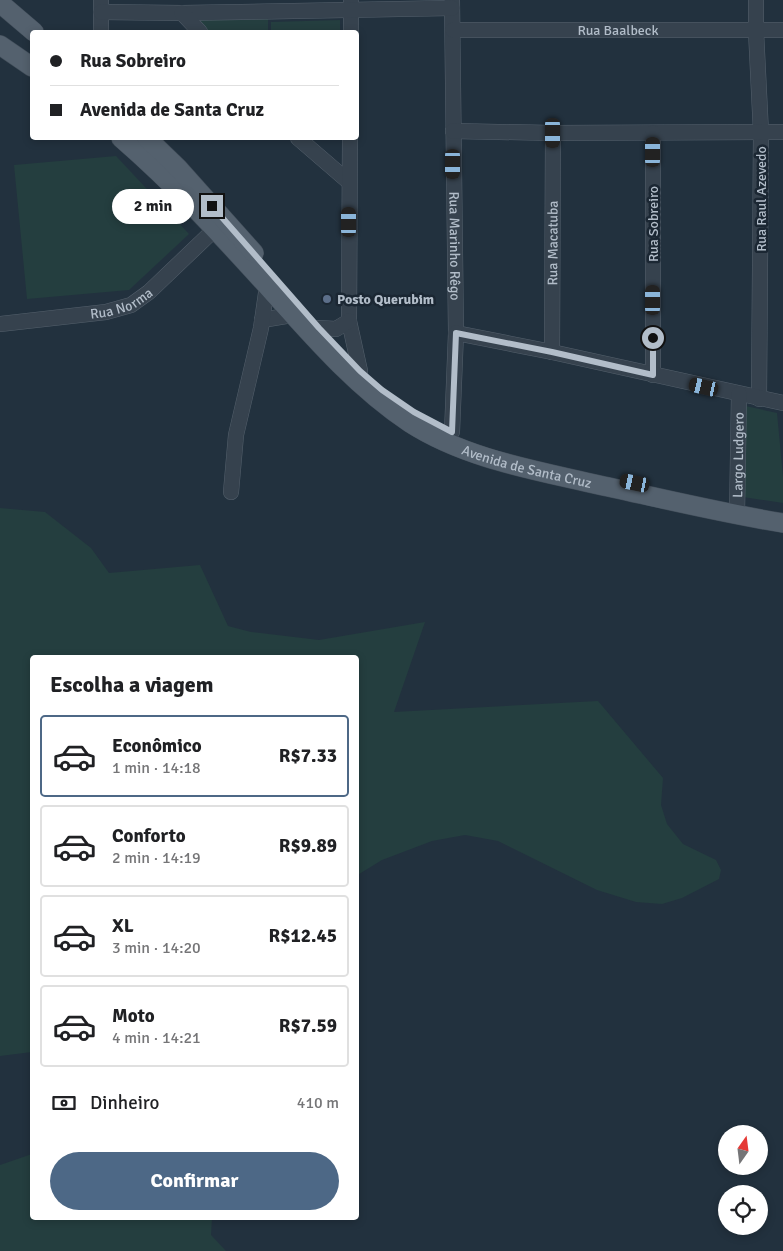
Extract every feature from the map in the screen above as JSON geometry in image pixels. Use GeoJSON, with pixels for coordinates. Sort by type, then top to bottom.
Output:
{"type":"FeatureCollection","features":[{"type":"Feature","properties":{"kind":"main road"},"geometry":{"type":"LineString","coordinates":[[0,4],[32,30]]}},
{"type":"Feature","properties":{"kind":"main road"},"geometry":{"type":"LineString","coordinates":[[0,45],[30,66]]}},
{"type":"Feature","properties":{"kind":"main road","name":"Avenida de Santa Cruz"},"geometry":{"type":"LineString","coordinates":[[123,140],[164,176],[353,377],[411,423],[447,442],[476,454],[516,466],[737,510],[783,512]]}},
{"type":"Feature","properties":{"kind":"main road","name":"Avenida de Santa Cruz"},"geometry":{"type":"LineString","coordinates":[[150,140],[218,211],[319,328],[360,371],[382,390],[406,406],[476,443],[519,456],[622,480],[783,523]]}},
{"type":"Feature","properties":{"kind":"street","name":"Rua Raul Azevedo"},"geometry":{"type":"LineString","coordinates":[[756,0],[761,133],[759,399]]}},
{"type":"Feature","properties":{"kind":"street"},"geometry":{"type":"LineString","coordinates":[[101,30],[101,6],[182,13],[249,5],[452,4]]}},
{"type":"Feature","properties":{"kind":"street","name":"Rua Marinho Rêgo"},"geometry":{"type":"LineString","coordinates":[[452,4],[456,333],[452,432]]}},
{"type":"Feature","properties":{"kind":"street"},"geometry":{"type":"LineString","coordinates":[[351,5],[351,30]]}},
{"type":"Feature","properties":{"kind":"street"},"geometry":{"type":"LineString","coordinates":[[182,13],[198,30]]}},
{"type":"Feature","properties":{"kind":"street","name":"Rua Baalbeck"},"geometry":{"type":"LineString","coordinates":[[453,30],[783,30]]}},
{"type":"Feature","properties":{"kind":"street"},"geometry":{"type":"LineString","coordinates":[[453,131],[653,134],[783,132]]}},
{"type":"Feature","properties":{"kind":"street","name":"Rua Macatuba"},"geometry":{"type":"LineString","coordinates":[[552,352],[553,133]]}},
{"type":"Feature","properties":{"kind":"street","name":"Rua Sobreiro"},"geometry":{"type":"LineString","coordinates":[[653,134],[653,375]]}},
{"type":"Feature","properties":{"kind":"street"},"geometry":{"type":"LineString","coordinates":[[300,140],[349,182]]}},
{"type":"Feature","properties":{"kind":"street"},"geometry":{"type":"LineString","coordinates":[[350,140],[349,321],[360,371]]}},
{"type":"Feature","properties":{"kind":"street","name":"Rua Norma"},"geometry":{"type":"LineString","coordinates":[[0,324],[106,312],[131,305],[148,292],[215,229]]}},
{"type":"Feature","properties":{"kind":"street"},"geometry":{"type":"LineString","coordinates":[[231,492],[236,434],[262,320],[267,286]]}},
{"type":"Feature","properties":{"kind":"street"},"geometry":{"type":"LineString","coordinates":[[262,320],[292,314]]}},
{"type":"Feature","properties":{"kind":"street"},"geometry":{"type":"LineString","coordinates":[[319,328],[336,329],[349,321]]}},
{"type":"Feature","properties":{"kind":"street"},"geometry":{"type":"LineString","coordinates":[[456,333],[552,352],[783,403]]}},
{"type":"Feature","properties":{"kind":"street","name":"Largo Ludgero"},"geometry":{"type":"LineString","coordinates":[[737,510],[739,394]]}},
{"type":"Feature","properties":{"kind":"green space"},"geometry":{"type":"Polygon","coordinates":[[[268,17],[268,30],[202,30],[197,20],[268,17]]]}},
{"type":"Feature","properties":{"kind":"green space"},"geometry":{"type":"Polygon","coordinates":[[[340,20],[340,30],[271,30],[271,22],[340,20]]]}},
{"type":"Feature","properties":{"kind":"green space"},"geometry":{"type":"Polygon","coordinates":[[[116,156],[189,234],[129,290],[27,299],[14,165],[116,156]]]}},
{"type":"Feature","properties":{"kind":"green space"},"geometry":{"type":"Polygon","coordinates":[[[741,405],[777,413],[783,477],[783,503],[743,497],[741,405]]]}},
{"type":"Feature","properties":{"kind":"green space"},"geometry":{"type":"Polygon","coordinates":[[[0,508],[45,512],[91,548],[109,573],[200,565],[228,626],[251,632],[319,640],[425,622],[394,712],[598,701],[663,778],[661,805],[667,824],[683,844],[716,860],[721,870],[719,879],[682,898],[662,904],[636,902],[597,890],[498,841],[465,835],[432,841],[382,860],[359,874],[359,655],[30,655],[30,1052],[0,1056],[0,508]]]}},
{"type":"Feature","properties":{"kind":"green space"},"geometry":{"type":"Polygon","coordinates":[[[30,1155],[30,1220],[212,1220],[211,1235],[226,1251],[0,1251],[0,1165],[30,1155]]]}},
{"type":"Feature","properties":{"kind":"place","name":"Posto Querubim"},"geometry":{"type":"Point","coordinates":[327,299]}},
{"type":"Feature","properties":{"kind":"route"},"geometry":{"type":"LineString","coordinates":[[212,206],[319,328],[360,371],[382,390],[414,412],[452,432],[456,333],[653,375],[653,338]]}}]}
